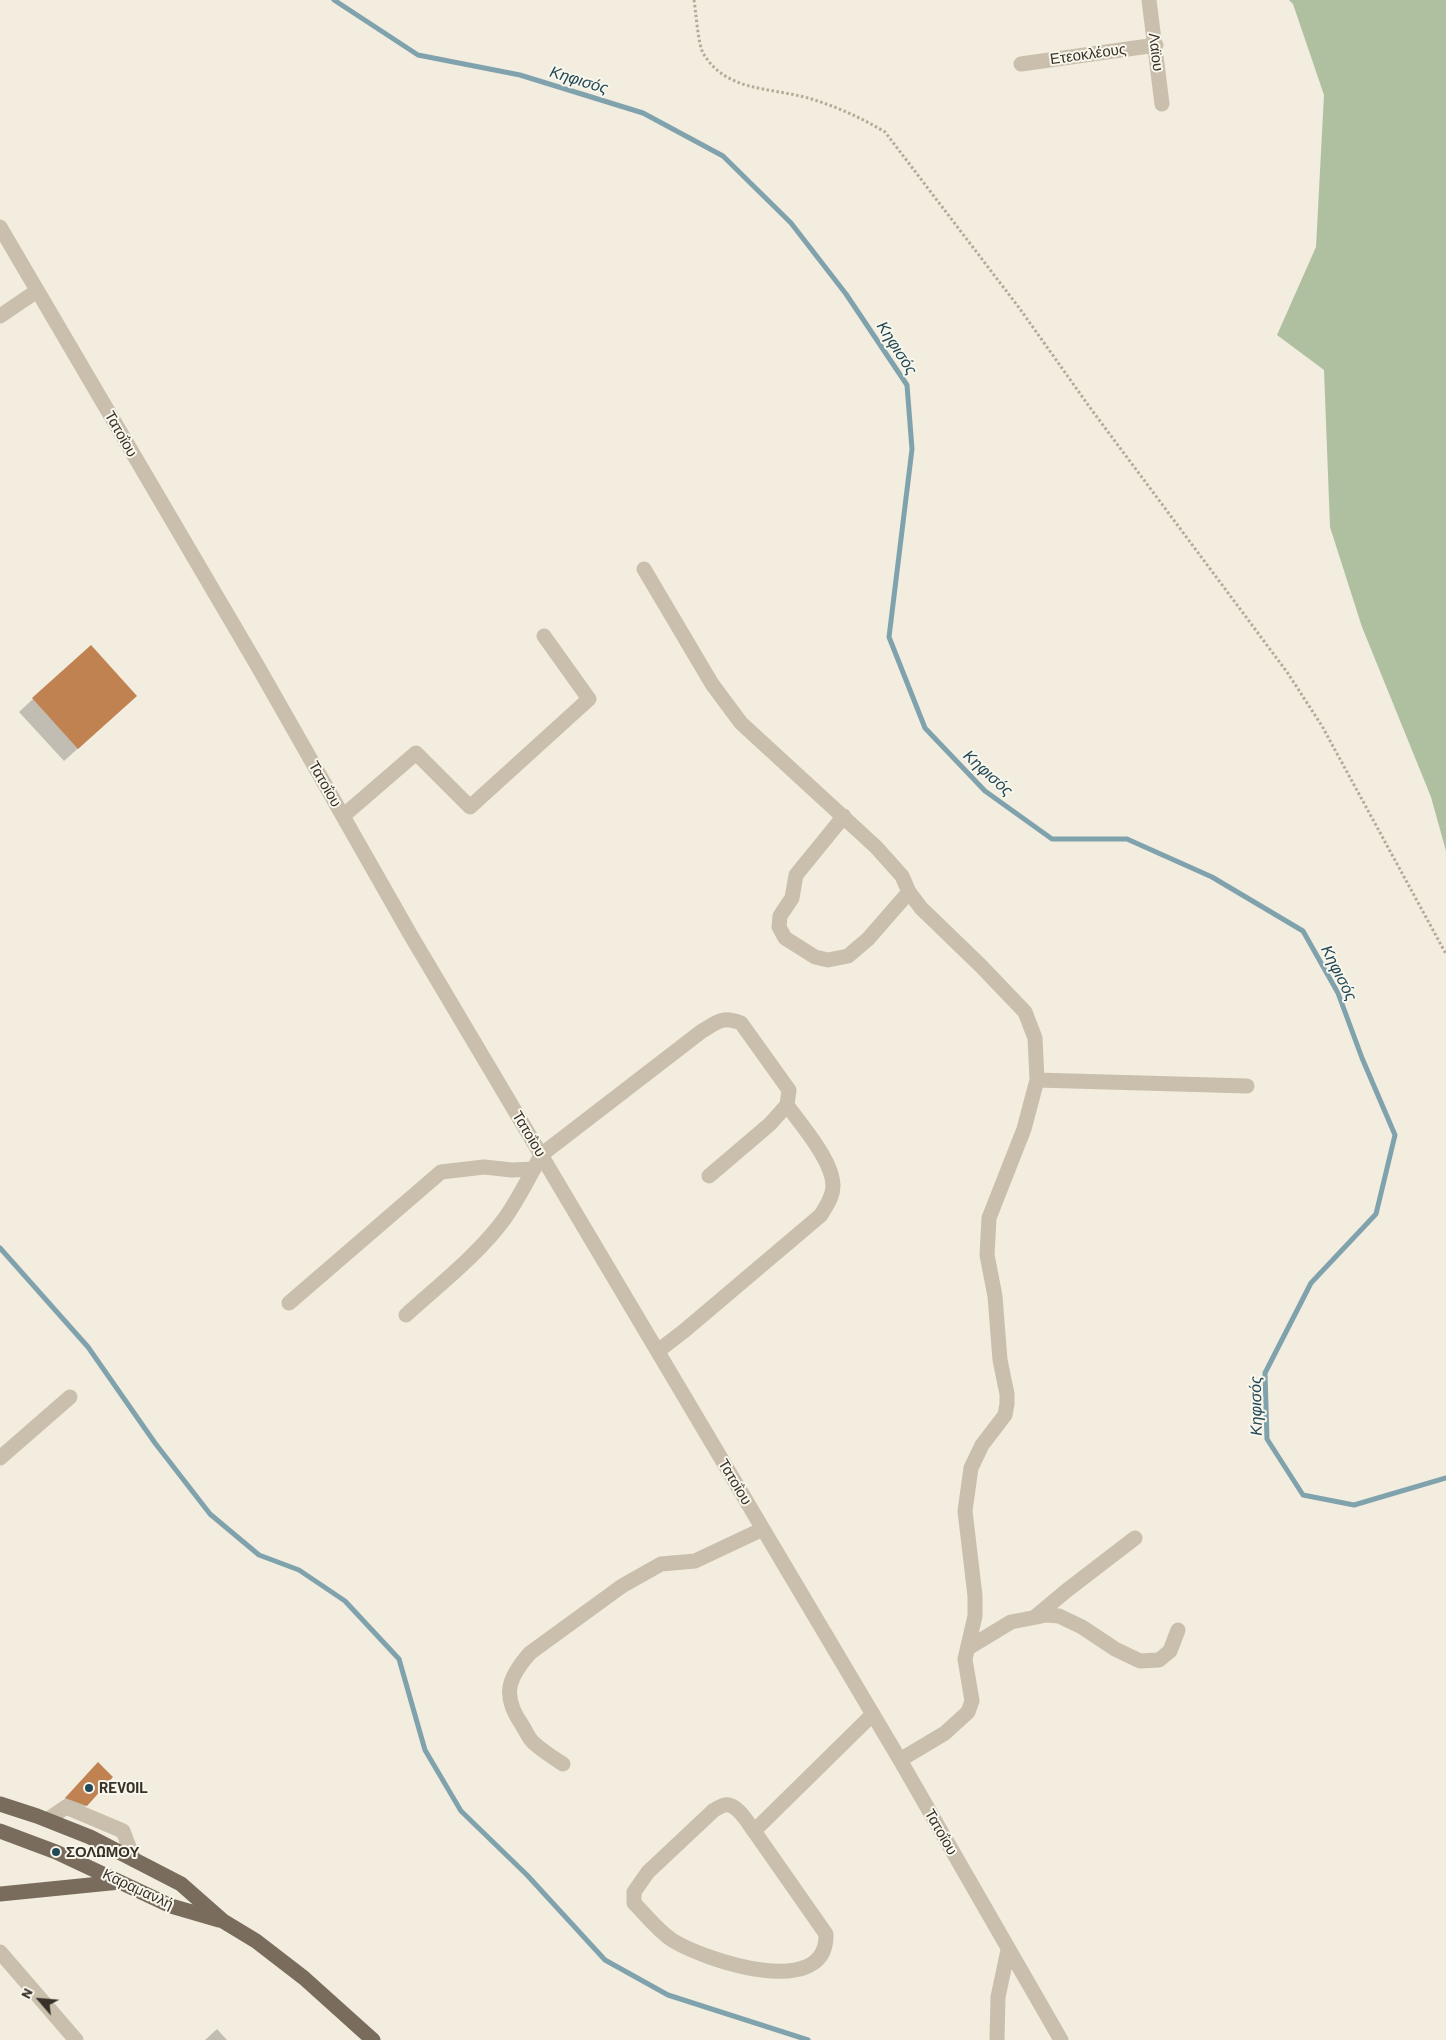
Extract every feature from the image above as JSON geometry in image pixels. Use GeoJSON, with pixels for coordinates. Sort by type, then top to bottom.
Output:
{"type":"FeatureCollection","features":[{"type":"Feature","properties":{"kind":"main road","name":"Καραμανλή"},"geometry":{"type":"LineString","coordinates":[[0,1804],[90,1837],[181,1884],[222,1921],[256,1941],[279,1958],[349,2017],[373,2040]]}},
{"type":"Feature","properties":{"kind":"main road","name":"Καραμανλή"},"geometry":{"type":"LineString","coordinates":[[0,1831],[56,1852],[171,1906],[222,1921]]}},
{"type":"Feature","properties":{"kind":"main road"},"geometry":{"type":"LineString","coordinates":[[0,1894],[123,1882]]}},
{"type":"Feature","properties":{"kind":"street","name":"Λαϊου"},"geometry":{"type":"LineString","coordinates":[[1148,0],[1156,45],[1162,104]]}},
{"type":"Feature","properties":{"kind":"street","name":"Ετεοκλέους"},"geometry":{"type":"LineString","coordinates":[[1021,64],[1156,45]]}},
{"type":"Feature","properties":{"kind":"street","name":"Τατοΐου"},"geometry":{"type":"LineString","coordinates":[[0,227],[541,1154],[900,1760],[1061,2040]]}},
{"type":"Feature","properties":{"kind":"street"},"geometry":{"type":"LineString","coordinates":[[0,316],[37,291]]}},
{"type":"Feature","properties":{"kind":"street"},"geometry":{"type":"LineString","coordinates":[[644,569],[712,684],[741,723],[876,846],[902,876],[909,892],[921,908],[1025,1012],[1035,1038],[1037,1080],[1024,1129],[989,1218],[986,1255],[995,1296],[1000,1360],[1007,1394],[1007,1404],[1005,1415],[982,1445],[971,1468],[965,1511],[976,1596],[975,1616],[965,1659],[972,1701],[968,1712],[945,1733],[900,1760]]}},
{"type":"Feature","properties":{"kind":"street"},"geometry":{"type":"LineString","coordinates":[[343,816],[416,754],[470,807],[589,698],[544,636]]}},
{"type":"Feature","properties":{"kind":"street"},"geometry":{"type":"LineString","coordinates":[[844,816],[796,875],[792,898],[780,916],[779,927],[785,938],[815,957],[828,960],[848,956],[868,938],[909,892]]}},
{"type":"Feature","properties":{"kind":"street"},"geometry":{"type":"LineString","coordinates":[[406,1315],[470,1257],[504,1220],[541,1154],[702,1031],[723,1018],[741,1023],[789,1090],[787,1105],[770,1124],[709,1176]]}},
{"type":"Feature","properties":{"kind":"street"},"geometry":{"type":"LineString","coordinates":[[1037,1080],[1247,1086]]}},
{"type":"Feature","properties":{"kind":"street"},"geometry":{"type":"LineString","coordinates":[[658,1351],[684,1332],[821,1215],[830,1200],[833,1188],[832,1174],[787,1105]]}},
{"type":"Feature","properties":{"kind":"street"},"geometry":{"type":"LineString","coordinates":[[289,1303],[441,1172],[484,1168],[534,1169]]}},
{"type":"Feature","properties":{"kind":"street"},"geometry":{"type":"LineString","coordinates":[[0,1458],[70,1397]]}},
{"type":"Feature","properties":{"kind":"street"},"geometry":{"type":"LineString","coordinates":[[564,1764],[533,1743],[513,1712],[508,1698],[512,1680],[519,1666],[530,1653],[630,1582],[661,1564],[695,1561],[763,1528]]}},
{"type":"Feature","properties":{"kind":"street"},"geometry":{"type":"LineString","coordinates":[[1035,1617],[1135,1538]]}},
{"type":"Feature","properties":{"kind":"street"},"geometry":{"type":"LineString","coordinates":[[968,1648],[1011,1622],[1046,1615],[1059,1616],[1082,1627],[1115,1649],[1140,1661],[1159,1660],[1170,1651],[1178,1630]]}},
{"type":"Feature","properties":{"kind":"street"},"geometry":{"type":"LineString","coordinates":[[754,1831],[873,1714]]}},
{"type":"Feature","properties":{"kind":"street"},"geometry":{"type":"LineString","coordinates":[[726,1805],[737,1809],[754,1831],[826,1934],[826,1945],[822,1955],[805,1968],[780,1972],[748,1968],[706,1955],[684,1946],[664,1934],[634,1902],[634,1892],[648,1872],[714,1810],[726,1805]]}},
{"type":"Feature","properties":{"kind":"street"},"geometry":{"type":"LineString","coordinates":[[47,1820],[66,1807],[122,1831],[134,1860]]}},
{"type":"Feature","properties":{"kind":"street"},"geometry":{"type":"LineString","coordinates":[[997,2040],[998,1997],[1008,1950]]}},
{"type":"Feature","properties":{"kind":"street"},"geometry":{"type":"LineString","coordinates":[[0,1952],[76,2040]]}},
{"type":"Feature","properties":{"kind":"path"},"geometry":{"type":"LineString","coordinates":[[694,0],[702,51],[717,72],[739,84],[807,98],[858,116],[885,132],[1020,309],[1091,409],[1287,672],[1322,726],[1446,954]]}},
{"type":"Feature","properties":{"kind":"green space"},"geometry":{"type":"Polygon","coordinates":[[[1289,0],[1446,0],[1446,851],[1431,797],[1362,627],[1330,527],[1324,370],[1277,335],[1316,247],[1324,95],[1293,4],[1289,0]]]}},
{"type":"Feature","properties":{"kind":"building"},"geometry":{"type":"Polygon","coordinates":[[[91,645],[137,696],[78,749],[32,698],[91,645]]]}},
{"type":"Feature","properties":{"kind":"building","name":"REVOIL"},"geometry":{"type":"Polygon","coordinates":[[[98,1762],[113,1777],[87,1806],[65,1798],[98,1762]]]}},
{"type":"Feature","properties":{"kind":"waterway","name":"Κηφισός"},"geometry":{"type":"LineString","coordinates":[[334,0],[418,55],[520,75],[643,113],[723,156],[791,223],[846,294],[907,385],[912,449],[889,637],[925,728],[985,791],[1052,839],[1127,839],[1212,877],[1303,931],[1338,993],[1362,1058],[1395,1135],[1376,1214],[1311,1283],[1265,1373],[1267,1439],[1303,1495],[1354,1505],[1446,1478]]}},
{"type":"Feature","properties":{"kind":"waterway"},"geometry":{"type":"LineString","coordinates":[[0,1248],[88,1347],[155,1443],[210,1514],[259,1555],[299,1570],[345,1601],[399,1659],[425,1750],[461,1811],[527,1875],[605,1960],[668,1995],[808,2040]]}},
{"type":"Feature","properties":{"kind":"place","name":"REVOIL"},"geometry":{"type":"Point","coordinates":[89,1788]}},
{"type":"Feature","properties":{"kind":"place","name":"ΣΟΛΩΜΟΥ"},"geometry":{"type":"Point","coordinates":[56,1852]}}]}
